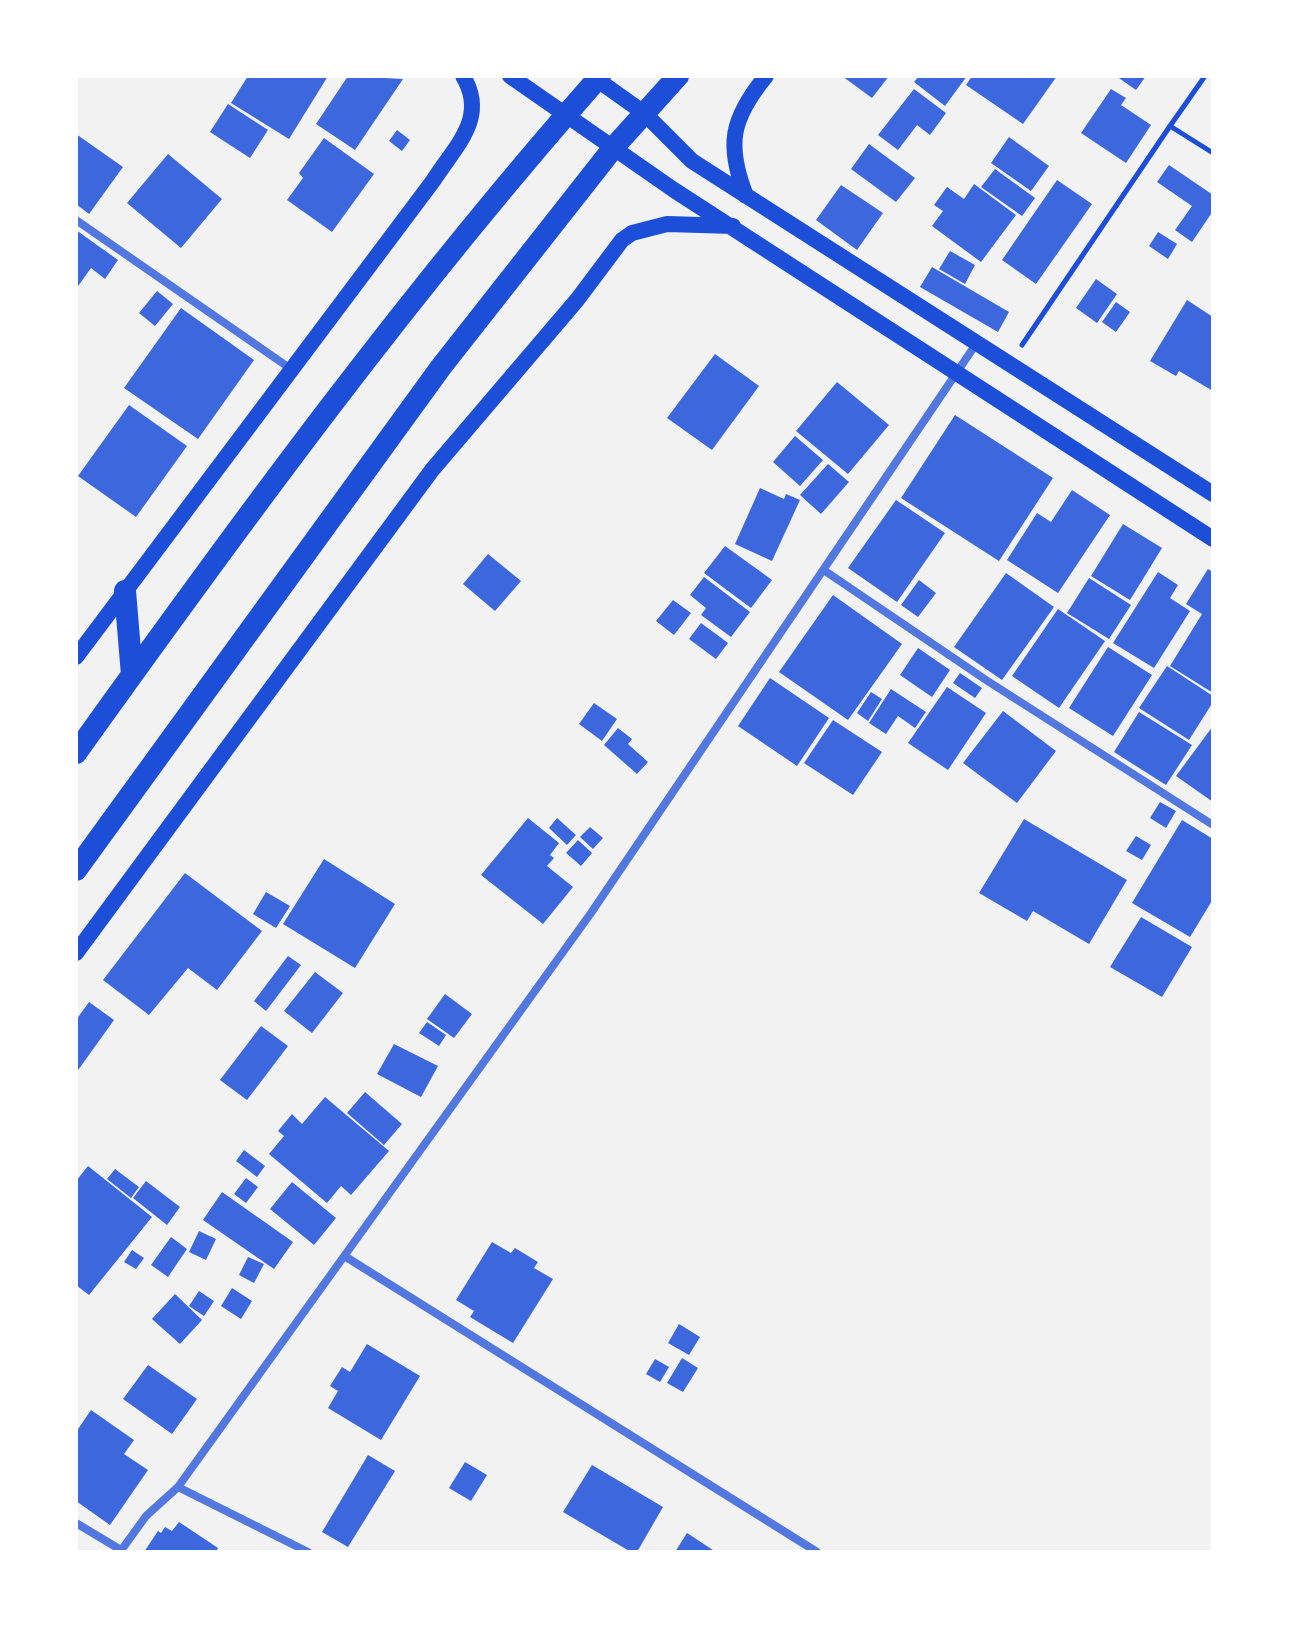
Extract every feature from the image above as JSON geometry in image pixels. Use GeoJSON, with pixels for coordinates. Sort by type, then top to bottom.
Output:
{"type":"FeatureCollection","features":[{"type":"Feature","properties":{"kind":"highway"},"geometry":{"type":"LineString","coordinates":[[76,870],[441,367],[614,147],[678,76]]}},
{"type":"Feature","properties":{"kind":"highway"},"geometry":{"type":"LineString","coordinates":[[76,753],[405,310],[568,115],[596,77]]}},
{"type":"Feature","properties":{"kind":"highway"},"geometry":{"type":"LineString","coordinates":[[125,591],[132,675]]}},
{"type":"Feature","properties":{"kind":"main road"},"geometry":{"type":"LineString","coordinates":[[76,657],[433,181],[473,117],[473,93],[463,76]]}},
{"type":"Feature","properties":{"kind":"main road"},"geometry":{"type":"LineString","coordinates":[[510,76],[733,226],[1213,539]]}},
{"type":"Feature","properties":{"kind":"main road"},"geometry":{"type":"LineString","coordinates":[[746,196],[734,164],[733,142],[751,94],[766,76]]}},
{"type":"Feature","properties":{"kind":"main road"},"geometry":{"type":"LineString","coordinates":[[596,77],[644,113],[692,161],[1213,494]]}},
{"type":"Feature","properties":{"kind":"main road"},"geometry":{"type":"LineString","coordinates":[[76,953],[432,470],[577,300],[622,240],[632,233],[667,224],[733,226]]}},
{"type":"Feature","properties":{"kind":"street"},"geometry":{"type":"LineString","coordinates":[[76,220],[291,369]]}},
{"type":"Feature","properties":{"kind":"street"},"geometry":{"type":"LineString","coordinates":[[76,1523],[120,1551],[146,1516],[178,1487],[591,913],[976,344]]}},
{"type":"Feature","properties":{"kind":"street"},"geometry":{"type":"LineString","coordinates":[[825,571],[986,680],[1213,825]]}},
{"type":"Feature","properties":{"kind":"street"},"geometry":{"type":"LineString","coordinates":[[346,1257],[817,1552]]}},
{"type":"Feature","properties":{"kind":"street"},"geometry":{"type":"LineString","coordinates":[[178,1487],[308,1552]]}},
{"type":"Feature","properties":{"kind":"path"},"geometry":{"type":"LineString","coordinates":[[1011,363],[1205,76]]}},
{"type":"Feature","properties":{"kind":"path"},"geometry":{"type":"LineString","coordinates":[[1170,126],[1213,153]]}},
{"type":"Feature","properties":{"kind":"building"},"geometry":{"type":"Polygon","coordinates":[[[248,76],[328,76],[289,139],[231,103],[248,76]]]}},
{"type":"Feature","properties":{"kind":"building"},"geometry":{"type":"Polygon","coordinates":[[[348,76],[403,79],[355,150],[316,124],[348,76]]]}},
{"type":"Feature","properties":{"kind":"building"},"geometry":{"type":"Polygon","coordinates":[[[842,76],[889,76],[872,98],[842,76]]]}},
{"type":"Feature","properties":{"kind":"building"},"geometry":{"type":"Polygon","coordinates":[[[919,76],[967,76],[945,106],[914,82],[919,76]]]}},
{"type":"Feature","properties":{"kind":"building"},"geometry":{"type":"Polygon","coordinates":[[[972,76],[1057,76],[1023,124],[966,85],[972,76]]]}},
{"type":"Feature","properties":{"kind":"building"},"geometry":{"type":"Polygon","coordinates":[[[1116,76],[1146,76],[1136,90],[1116,76]]]}},
{"type":"Feature","properties":{"kind":"building"},"geometry":{"type":"Polygon","coordinates":[[[914,89],[946,113],[930,135],[917,125],[898,150],[878,135],[914,89]]]}},
{"type":"Feature","properties":{"kind":"building"},"geometry":{"type":"Polygon","coordinates":[[[1111,89],[1126,98],[1121,105],[1151,125],[1126,163],[1081,133],[1111,89]]]}},
{"type":"Feature","properties":{"kind":"building"},"geometry":{"type":"Polygon","coordinates":[[[228,104],[268,130],[250,158],[210,132],[228,104]]]}},
{"type":"Feature","properties":{"kind":"building"},"geometry":{"type":"Polygon","coordinates":[[[397,130],[410,140],[402,151],[389,141],[397,130]]]}},
{"type":"Feature","properties":{"kind":"building"},"geometry":{"type":"Polygon","coordinates":[[[76,134],[123,167],[89,214],[76,204],[76,134]]]}},
{"type":"Feature","properties":{"kind":"building"},"geometry":{"type":"Polygon","coordinates":[[[1009,137],[1049,166],[1031,191],[991,163],[1009,137]]]}},
{"type":"Feature","properties":{"kind":"building"},"geometry":{"type":"Polygon","coordinates":[[[324,138],[374,174],[332,232],[287,200],[303,178],[299,173],[324,138]]]}},
{"type":"Feature","properties":{"kind":"building"},"geometry":{"type":"Polygon","coordinates":[[[869,144],[915,178],[896,202],[851,169],[869,144]]]}},
{"type":"Feature","properties":{"kind":"building"},"geometry":{"type":"Polygon","coordinates":[[[168,154],[222,199],[181,248],[127,203],[168,154]]]}},
{"type":"Feature","properties":{"kind":"building"},"geometry":{"type":"Polygon","coordinates":[[[1169,165],[1213,195],[1213,211],[1192,242],[1175,230],[1192,206],[1157,182],[1169,165]]]}},
{"type":"Feature","properties":{"kind":"building"},"geometry":{"type":"Polygon","coordinates":[[[995,169],[1035,198],[1022,216],[981,187],[995,169]]]}},
{"type":"Feature","properties":{"kind":"building"},"geometry":{"type":"Polygon","coordinates":[[[1057,180],[1092,204],[1036,284],[1002,260],[1057,180]]]}},
{"type":"Feature","properties":{"kind":"building"},"geometry":{"type":"Polygon","coordinates":[[[974,184],[1016,215],[981,262],[932,226],[943,211],[934,205],[947,187],[964,199],[974,184]]]}},
{"type":"Feature","properties":{"kind":"building"},"geometry":{"type":"Polygon","coordinates":[[[841,185],[883,213],[857,250],[816,220],[841,185]]]}},
{"type":"Feature","properties":{"kind":"building"},"geometry":{"type":"Polygon","coordinates":[[[76,230],[118,260],[105,279],[91,268],[76,289],[76,230]]]}},
{"type":"Feature","properties":{"kind":"building"},"geometry":{"type":"Polygon","coordinates":[[[1158,232],[1177,244],[1168,259],[1149,246],[1158,232]]]}},
{"type":"Feature","properties":{"kind":"building"},"geometry":{"type":"Polygon","coordinates":[[[950,251],[975,265],[965,284],[939,269],[950,251]]]}},
{"type":"Feature","properties":{"kind":"building"},"geometry":{"type":"Polygon","coordinates":[[[932,267],[1009,312],[998,332],[920,287],[932,267]]]}},
{"type":"Feature","properties":{"kind":"building"},"geometry":{"type":"Polygon","coordinates":[[[1096,279],[1117,294],[1097,323],[1076,308],[1096,279]]]}},
{"type":"Feature","properties":{"kind":"building"},"geometry":{"type":"Polygon","coordinates":[[[157,291],[173,304],[155,326],[139,313],[157,291]]]}},
{"type":"Feature","properties":{"kind":"building"},"geometry":{"type":"Polygon","coordinates":[[[1187,300],[1213,317],[1213,391],[1179,371],[1176,376],[1150,361],[1187,300]]]}},
{"type":"Feature","properties":{"kind":"building"},"geometry":{"type":"Polygon","coordinates":[[[1116,302],[1130,312],[1116,332],[1102,322],[1116,302]]]}},
{"type":"Feature","properties":{"kind":"building"},"geometry":{"type":"Polygon","coordinates":[[[181,308],[254,360],[198,439],[124,388],[181,308]]]}},
{"type":"Feature","properties":{"kind":"building"},"geometry":{"type":"Polygon","coordinates":[[[715,354],[759,386],[712,450],[667,418],[715,354]]]}},
{"type":"Feature","properties":{"kind":"building"},"geometry":{"type":"Polygon","coordinates":[[[837,382],[889,425],[848,474],[796,431],[837,382]]]}},
{"type":"Feature","properties":{"kind":"building"},"geometry":{"type":"Polygon","coordinates":[[[129,405],[187,446],[136,517],[78,476],[129,405]]]}},
{"type":"Feature","properties":{"kind":"building"},"geometry":{"type":"Polygon","coordinates":[[[955,415],[1053,478],[999,561],[901,498],[955,415]]]}},
{"type":"Feature","properties":{"kind":"building"},"geometry":{"type":"Polygon","coordinates":[[[795,436],[823,460],[800,486],[773,462],[795,436]]]}},
{"type":"Feature","properties":{"kind":"building"},"geometry":{"type":"Polygon","coordinates":[[[828,464],[849,482],[821,514],[800,495],[828,464]]]}},
{"type":"Feature","properties":{"kind":"building"},"geometry":{"type":"Polygon","coordinates":[[[760,488],[784,499],[786,494],[800,500],[772,561],[735,544],[760,488]]]}},
{"type":"Feature","properties":{"kind":"building"},"geometry":{"type":"Polygon","coordinates":[[[1072,490],[1110,515],[1058,593],[1007,560],[1037,513],[1051,522],[1072,490]]]}},
{"type":"Feature","properties":{"kind":"building"},"geometry":{"type":"Polygon","coordinates":[[[896,500],[945,533],[897,602],[848,568],[896,500]]]}},
{"type":"Feature","properties":{"kind":"building"},"geometry":{"type":"Polygon","coordinates":[[[1123,524],[1162,548],[1130,600],[1091,576],[1123,524]]]}},
{"type":"Feature","properties":{"kind":"building"},"geometry":{"type":"Polygon","coordinates":[[[725,546],[772,580],[751,608],[704,573],[725,546]]]}},
{"type":"Feature","properties":{"kind":"building"},"geometry":{"type":"Polygon","coordinates":[[[488,554],[521,581],[495,611],[463,584],[488,554]]]}},
{"type":"Feature","properties":{"kind":"building"},"geometry":{"type":"Polygon","coordinates":[[[1208,569],[1213,572],[1213,693],[1170,666],[1202,614],[1186,604],[1208,569]]]}},
{"type":"Feature","properties":{"kind":"building"},"geometry":{"type":"Polygon","coordinates":[[[1158,572],[1178,585],[1170,598],[1190,611],[1154,668],[1113,643],[1158,572]]]}},
{"type":"Feature","properties":{"kind":"building"},"geometry":{"type":"Polygon","coordinates":[[[1006,573],[1054,607],[1002,680],[954,647],[1006,573]]]}},
{"type":"Feature","properties":{"kind":"building"},"geometry":{"type":"Polygon","coordinates":[[[704,577],[750,612],[731,637],[701,615],[706,608],[690,595],[704,577]]]}},
{"type":"Feature","properties":{"kind":"building"},"geometry":{"type":"Polygon","coordinates":[[[1089,578],[1131,605],[1109,639],[1067,613],[1089,578]]]}},
{"type":"Feature","properties":{"kind":"building"},"geometry":{"type":"Polygon","coordinates":[[[919,580],[936,593],[918,617],[901,605],[919,580]]]}},
{"type":"Feature","properties":{"kind":"building"},"geometry":{"type":"Polygon","coordinates":[[[833,595],[902,644],[848,720],[779,672],[833,595]]]}},
{"type":"Feature","properties":{"kind":"building"},"geometry":{"type":"Polygon","coordinates":[[[673,600],[691,613],[674,635],[656,621],[673,600]]]}},
{"type":"Feature","properties":{"kind":"building"},"geometry":{"type":"Polygon","coordinates":[[[1058,609],[1105,641],[1059,708],[1012,676],[1058,609]]]}},
{"type":"Feature","properties":{"kind":"building"},"geometry":{"type":"Polygon","coordinates":[[[701,623],[728,643],[716,659],[689,639],[701,623]]]}},
{"type":"Feature","properties":{"kind":"building"},"geometry":{"type":"Polygon","coordinates":[[[1108,647],[1152,675],[1113,736],[1069,708],[1108,647]]]}},
{"type":"Feature","properties":{"kind":"building"},"geometry":{"type":"Polygon","coordinates":[[[918,648],[950,670],[932,697],[900,675],[918,648]]]}},
{"type":"Feature","properties":{"kind":"building"},"geometry":{"type":"Polygon","coordinates":[[[1167,666],[1213,696],[1213,702],[1189,740],[1139,708],[1167,666]]]}},
{"type":"Feature","properties":{"kind":"building"},"geometry":{"type":"Polygon","coordinates":[[[960,673],[982,688],[975,698],[953,683],[960,673]]]}},
{"type":"Feature","properties":{"kind":"building"},"geometry":{"type":"Polygon","coordinates":[[[770,678],[829,718],[797,766],[738,726],[770,678]]]}},
{"type":"Feature","properties":{"kind":"building"},"geometry":{"type":"Polygon","coordinates":[[[947,687],[986,713],[948,770],[908,743],[947,687]]]}},
{"type":"Feature","properties":{"kind":"building"},"geometry":{"type":"Polygon","coordinates":[[[891,689],[926,712],[915,728],[898,716],[886,734],[869,723],[891,689]]]}},
{"type":"Feature","properties":{"kind":"building"},"geometry":{"type":"Polygon","coordinates":[[[871,692],[882,699],[868,721],[857,713],[871,692]]]}},
{"type":"Feature","properties":{"kind":"building"},"geometry":{"type":"Polygon","coordinates":[[[594,703],[617,719],[602,741],[579,724],[594,703]]]}},
{"type":"Feature","properties":{"kind":"building"},"geometry":{"type":"Polygon","coordinates":[[[1003,711],[1056,751],[1017,803],[963,763],[1003,711]]]}},
{"type":"Feature","properties":{"kind":"building"},"geometry":{"type":"Polygon","coordinates":[[[1139,712],[1192,745],[1166,785],[1114,752],[1139,712]]]}},
{"type":"Feature","properties":{"kind":"building"},"geometry":{"type":"Polygon","coordinates":[[[833,720],[882,752],[853,795],[804,763],[833,720]]]}},
{"type":"Feature","properties":{"kind":"building"},"geometry":{"type":"Polygon","coordinates":[[[1213,726],[1213,802],[1176,776],[1213,726]]]}},
{"type":"Feature","properties":{"kind":"building"},"geometry":{"type":"Polygon","coordinates":[[[618,728],[632,739],[628,744],[648,762],[637,774],[604,745],[618,728]]]}},
{"type":"Feature","properties":{"kind":"building"},"geometry":{"type":"Polygon","coordinates":[[[1160,802],[1176,811],[1166,828],[1150,818],[1160,802]]]}},
{"type":"Feature","properties":{"kind":"building"},"geometry":{"type":"Polygon","coordinates":[[[528,818],[559,843],[550,855],[554,858],[547,866],[573,887],[543,924],[481,875],[528,818]]]}},
{"type":"Feature","properties":{"kind":"building"},"geometry":{"type":"Polygon","coordinates":[[[557,818],[576,835],[567,845],[549,828],[557,818]]]}},
{"type":"Feature","properties":{"kind":"building"},"geometry":{"type":"Polygon","coordinates":[[[1024,819],[1127,880],[1089,944],[1033,911],[1027,921],[979,893],[1024,819]]]}},
{"type":"Feature","properties":{"kind":"building"},"geometry":{"type":"Polygon","coordinates":[[[1182,820],[1213,839],[1213,899],[1190,937],[1132,903],[1182,820]]]}},
{"type":"Feature","properties":{"kind":"building"},"geometry":{"type":"Polygon","coordinates":[[[590,827],[603,838],[593,849],[580,837],[590,827]]]}},
{"type":"Feature","properties":{"kind":"building"},"geometry":{"type":"Polygon","coordinates":[[[1136,836],[1151,845],[1142,860],[1126,851],[1136,836]]]}},
{"type":"Feature","properties":{"kind":"building"},"geometry":{"type":"Polygon","coordinates":[[[578,840],[592,853],[581,866],[566,853],[578,840]]]}},
{"type":"Feature","properties":{"kind":"building"},"geometry":{"type":"Polygon","coordinates":[[[324,859],[395,904],[355,968],[283,924],[324,859]]]}},
{"type":"Feature","properties":{"kind":"building"},"geometry":{"type":"Polygon","coordinates":[[[185,873],[262,931],[217,990],[188,968],[149,1015],[103,980],[185,873]]]}},
{"type":"Feature","properties":{"kind":"building"},"geometry":{"type":"Polygon","coordinates":[[[266,892],[290,906],[276,928],[253,914],[266,892]]]}},
{"type":"Feature","properties":{"kind":"building"},"geometry":{"type":"Polygon","coordinates":[[[1141,917],[1192,947],[1162,997],[1110,967],[1141,917]]]}},
{"type":"Feature","properties":{"kind":"building"},"geometry":{"type":"Polygon","coordinates":[[[288,956],[301,965],[266,1011],[254,1001],[288,956]]]}},
{"type":"Feature","properties":{"kind":"building"},"geometry":{"type":"Polygon","coordinates":[[[315,972],[343,993],[312,1033],[284,1011],[315,972]]]}},
{"type":"Feature","properties":{"kind":"building"},"geometry":{"type":"Polygon","coordinates":[[[445,994],[472,1014],[454,1038],[427,1019],[445,994]]]}},
{"type":"Feature","properties":{"kind":"building"},"geometry":{"type":"Polygon","coordinates":[[[89,1002],[114,1020],[76,1073],[76,1020],[89,1002]]]}},
{"type":"Feature","properties":{"kind":"building"},"geometry":{"type":"Polygon","coordinates":[[[427,1022],[446,1035],[439,1046],[419,1033],[427,1022]]]}},
{"type":"Feature","properties":{"kind":"building"},"geometry":{"type":"Polygon","coordinates":[[[261,1026],[288,1046],[247,1100],[220,1080],[261,1026]]]}},
{"type":"Feature","properties":{"kind":"building"},"geometry":{"type":"Polygon","coordinates":[[[394,1044],[438,1066],[421,1097],[377,1074],[394,1044]]]}},
{"type":"Feature","properties":{"kind":"building"},"geometry":{"type":"Polygon","coordinates":[[[365,1092],[402,1124],[384,1145],[347,1113],[365,1092]]]}},
{"type":"Feature","properties":{"kind":"building"},"geometry":{"type":"Polygon","coordinates":[[[325,1097],[389,1151],[351,1195],[341,1186],[327,1203],[269,1154],[284,1136],[278,1131],[292,1114],[302,1124],[325,1097]]]}},
{"type":"Feature","properties":{"kind":"building"},"geometry":{"type":"Polygon","coordinates":[[[244,1150],[265,1166],[257,1177],[236,1161],[244,1150]]]}},
{"type":"Feature","properties":{"kind":"building"},"geometry":{"type":"Polygon","coordinates":[[[88,1166],[152,1217],[89,1295],[76,1285],[76,1181],[88,1166]]]}},
{"type":"Feature","properties":{"kind":"building"},"geometry":{"type":"Polygon","coordinates":[[[115,1169],[139,1187],[131,1198],[107,1179],[115,1169]]]}},
{"type":"Feature","properties":{"kind":"building"},"geometry":{"type":"Polygon","coordinates":[[[246,1178],[258,1187],[246,1203],[234,1194],[246,1178]]]}},
{"type":"Feature","properties":{"kind":"building"},"geometry":{"type":"Polygon","coordinates":[[[146,1181],[180,1207],[167,1225],[133,1198],[146,1181]]]}},
{"type":"Feature","properties":{"kind":"building"},"geometry":{"type":"Polygon","coordinates":[[[292,1182],[336,1218],[314,1245],[270,1209],[292,1182]]]}},
{"type":"Feature","properties":{"kind":"building"},"geometry":{"type":"Polygon","coordinates":[[[222,1192],[293,1242],[274,1269],[203,1220],[222,1192]]]}},
{"type":"Feature","properties":{"kind":"building"},"geometry":{"type":"Polygon","coordinates":[[[199,1231],[216,1239],[206,1260],[189,1252],[199,1231]]]}},
{"type":"Feature","properties":{"kind":"building"},"geometry":{"type":"Polygon","coordinates":[[[171,1237],[187,1249],[168,1277],[151,1265],[171,1237]]]}},
{"type":"Feature","properties":{"kind":"building"},"geometry":{"type":"Polygon","coordinates":[[[492,1242],[511,1253],[515,1248],[538,1262],[534,1268],[553,1279],[513,1343],[470,1317],[474,1311],[456,1300],[492,1242]]]}},
{"type":"Feature","properties":{"kind":"building"},"geometry":{"type":"Polygon","coordinates":[[[132,1250],[144,1258],[136,1269],[124,1262],[132,1250]]]}},
{"type":"Feature","properties":{"kind":"building"},"geometry":{"type":"Polygon","coordinates":[[[248,1257],[264,1264],[254,1283],[239,1275],[248,1257]]]}},
{"type":"Feature","properties":{"kind":"building"},"geometry":{"type":"Polygon","coordinates":[[[232,1288],[252,1301],[241,1319],[221,1306],[232,1288]]]}},
{"type":"Feature","properties":{"kind":"building"},"geometry":{"type":"Polygon","coordinates":[[[199,1291],[214,1301],[204,1316],[189,1306],[199,1291]]]}},
{"type":"Feature","properties":{"kind":"building"},"geometry":{"type":"Polygon","coordinates":[[[175,1294],[202,1320],[180,1344],[152,1319],[175,1294]]]}},
{"type":"Feature","properties":{"kind":"building"},"geometry":{"type":"Polygon","coordinates":[[[679,1324],[700,1337],[689,1355],[668,1343],[679,1324]]]}},
{"type":"Feature","properties":{"kind":"building"},"geometry":{"type":"Polygon","coordinates":[[[367,1344],[420,1376],[381,1440],[328,1408],[338,1391],[330,1386],[342,1367],[350,1372],[367,1344]]]}},
{"type":"Feature","properties":{"kind":"building"},"geometry":{"type":"Polygon","coordinates":[[[682,1358],[698,1368],[683,1392],[667,1383],[682,1358]]]}},
{"type":"Feature","properties":{"kind":"building"},"geometry":{"type":"Polygon","coordinates":[[[655,1359],[669,1367],[660,1382],[646,1374],[655,1359]]]}},
{"type":"Feature","properties":{"kind":"building"},"geometry":{"type":"Polygon","coordinates":[[[148,1365],[197,1399],[172,1434],[123,1399],[148,1365]]]}},
{"type":"Feature","properties":{"kind":"building"},"geometry":{"type":"Polygon","coordinates":[[[91,1410],[134,1440],[124,1454],[148,1470],[110,1525],[76,1501],[76,1432],[91,1410]]]}},
{"type":"Feature","properties":{"kind":"building"},"geometry":{"type":"Polygon","coordinates":[[[368,1455],[395,1471],[348,1547],[322,1532],[368,1455]]]}},
{"type":"Feature","properties":{"kind":"building"},"geometry":{"type":"Polygon","coordinates":[[[465,1462],[487,1475],[471,1501],[449,1488],[465,1462]]]}},
{"type":"Feature","properties":{"kind":"building"},"geometry":{"type":"Polygon","coordinates":[[[592,1465],[663,1507],[637,1552],[631,1552],[563,1512],[592,1465]]]}},
{"type":"Feature","properties":{"kind":"building"},"geometry":{"type":"Polygon","coordinates":[[[179,1522],[218,1548],[216,1552],[144,1552],[158,1531],[161,1533],[165,1527],[172,1531],[179,1522]]]}},
{"type":"Feature","properties":{"kind":"building"},"geometry":{"type":"Polygon","coordinates":[[[687,1533],[716,1552],[675,1552],[687,1533]]]}}]}
